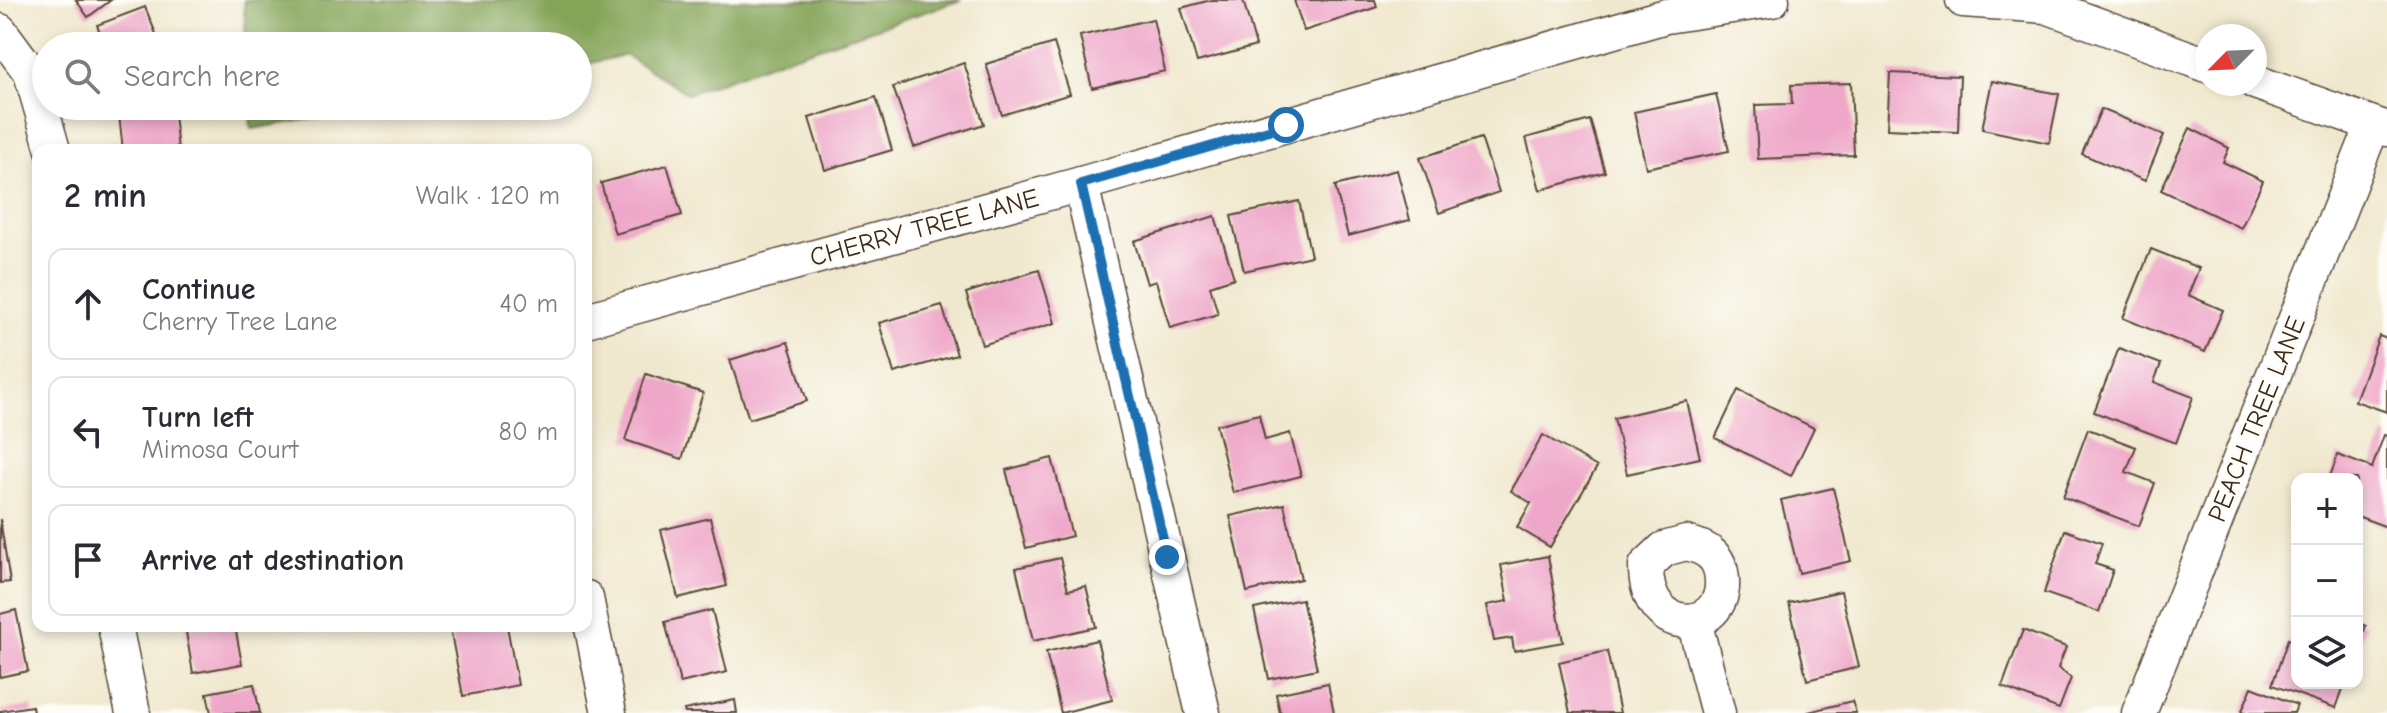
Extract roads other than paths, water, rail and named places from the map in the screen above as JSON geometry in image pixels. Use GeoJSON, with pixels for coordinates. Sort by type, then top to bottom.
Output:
{"type":"FeatureCollection","features":[{"type":"Feature","properties":{"kind":"street","name":"CHERRY TREE LANE"},"geometry":{"type":"LineString","coordinates":[[592,318],[1081,184],[1666,16],[1772,0]]}},
{"type":"Feature","properties":{"kind":"street"},"geometry":{"type":"LineString","coordinates":[[1963,0],[2046,6],[2195,61]]}},
{"type":"Feature","properties":{"kind":"street"},"geometry":{"type":"LineString","coordinates":[[0,31],[32,76]]}},
{"type":"Feature","properties":{"kind":"street"},"geometry":{"type":"LineString","coordinates":[[2267,86],[2380,127]]}},
{"type":"Feature","properties":{"kind":"street"},"geometry":{"type":"LineString","coordinates":[[44,120],[51,144]]}},
{"type":"Feature","properties":{"kind":"street","name":"PEACH TREE LANE"},"geometry":{"type":"LineString","coordinates":[[2139,713],[2380,127]]}},
{"type":"Feature","properties":{"kind":"street"},"geometry":{"type":"LineString","coordinates":[[1081,184],[1203,713]]}},
{"type":"Feature","properties":{"kind":"street"},"geometry":{"type":"LineString","coordinates":[[1694,621],[1718,713]]}},
{"type":"Feature","properties":{"kind":"street"},"geometry":{"type":"LineString","coordinates":[[592,628],[609,713]]}},
{"type":"Feature","properties":{"kind":"street"},"geometry":{"type":"LineString","coordinates":[[116,632],[133,713]]}}]}
